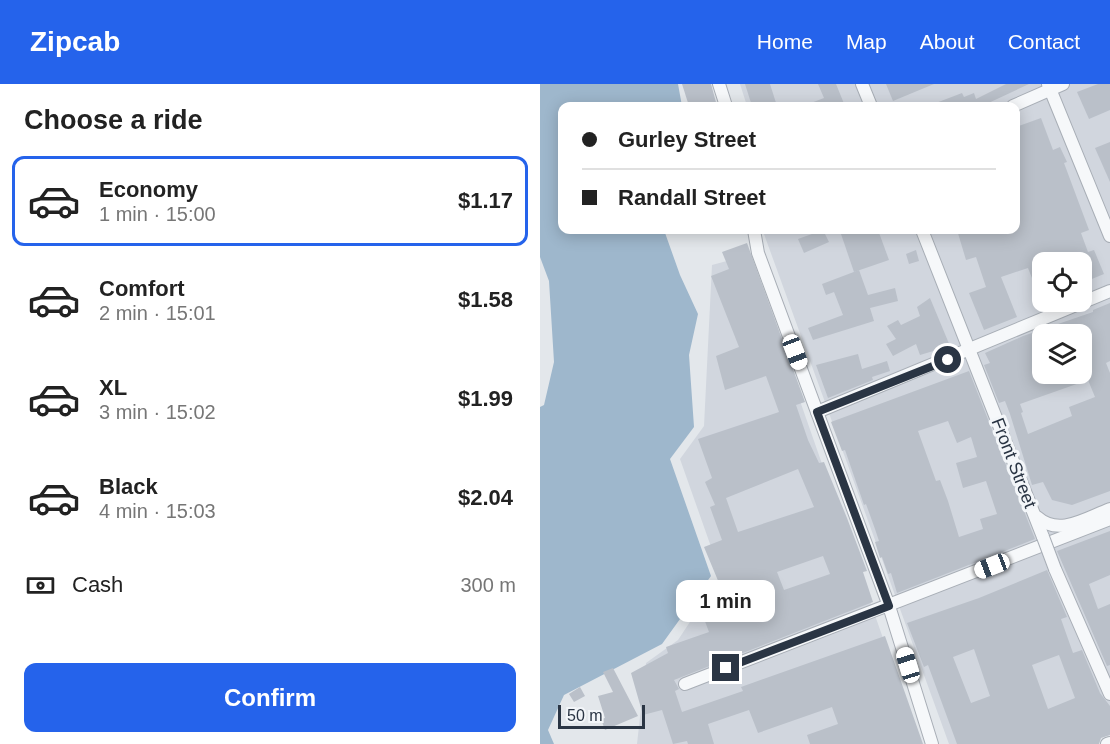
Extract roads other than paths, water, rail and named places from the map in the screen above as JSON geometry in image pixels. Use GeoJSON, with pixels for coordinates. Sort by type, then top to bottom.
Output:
{"type":"FeatureCollection","features":[{"type":"Feature","properties":{"kind":"street"},"geometry":{"type":"LineString","coordinates":[[719,84],[725,102]]}},
{"type":"Feature","properties":{"kind":"street"},"geometry":{"type":"LineString","coordinates":[[862,84],[869,102]]}},
{"type":"Feature","properties":{"kind":"street"},"geometry":{"type":"LineString","coordinates":[[1020,102],[1049,87],[1063,84]]}},
{"type":"Feature","properties":{"kind":"street"},"geometry":{"type":"LineString","coordinates":[[1049,87],[1110,236]]}},
{"type":"Feature","properties":{"kind":"street"},"geometry":{"type":"LineString","coordinates":[[755,234],[758,253],[889,606],[932,744]]}},
{"type":"Feature","properties":{"kind":"street","name":"Front Street"},"geometry":{"type":"LineString","coordinates":[[924,234],[1055,569],[1110,694]]}},
{"type":"Feature","properties":{"kind":"street"},"geometry":{"type":"LineString","coordinates":[[817,412],[970,351],[1110,291]]}},
{"type":"Feature","properties":{"kind":"street"},"geometry":{"type":"LineString","coordinates":[[1034,514],[1046,525],[1059,527],[1110,509]]}},
{"type":"Feature","properties":{"kind":"street"},"geometry":{"type":"LineString","coordinates":[[685,684],[1110,519]]}},
{"type":"Feature","properties":{"kind":"water"},"geometry":{"type":"Polygon","coordinates":[[[540,84],[678,84],[681,102],[558,102],[558,234],[665,234],[680,275],[698,314],[689,355],[694,427],[670,459],[711,576],[662,644],[564,695],[548,730],[554,744],[540,744],[540,407],[544,405],[554,362],[549,281],[540,257],[540,84]]]}}]}
